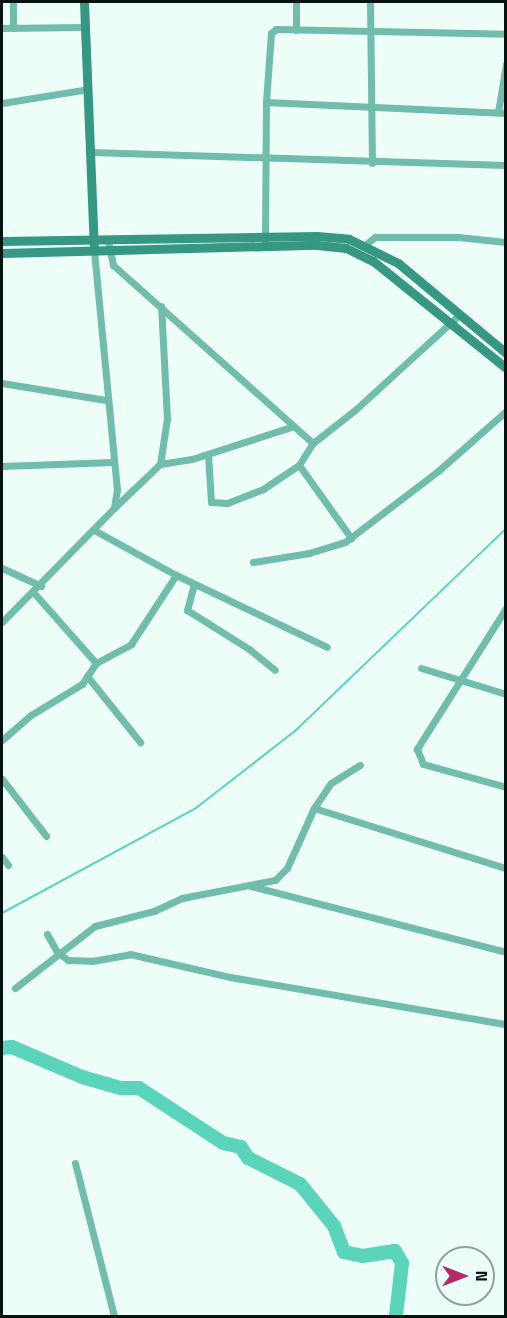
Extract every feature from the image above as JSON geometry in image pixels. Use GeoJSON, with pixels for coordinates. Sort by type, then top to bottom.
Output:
{"type":"FeatureCollection","features":[{"type":"Feature","properties":{"kind":"main road"},"geometry":{"type":"LineString","coordinates":[[84,2],[94,253]]}},
{"type":"Feature","properties":{"kind":"main road"},"geometry":{"type":"LineString","coordinates":[[2,253],[94,253],[334,237],[365,245],[398,263],[506,353]]}},
{"type":"Feature","properties":{"kind":"main road"},"geometry":{"type":"LineString","coordinates":[[2,241],[266,242],[333,246],[360,253],[506,368]]}},
{"type":"Feature","properties":{"kind":"street"},"geometry":{"type":"LineString","coordinates":[[13,2],[13,28]]}},
{"type":"Feature","properties":{"kind":"street"},"geometry":{"type":"LineString","coordinates":[[296,2],[296,30]]}},
{"type":"Feature","properties":{"kind":"street"},"geometry":{"type":"LineString","coordinates":[[370,2],[372,163]]}},
{"type":"Feature","properties":{"kind":"street"},"geometry":{"type":"LineString","coordinates":[[2,28],[84,27]]}},
{"type":"Feature","properties":{"kind":"street"},"geometry":{"type":"LineString","coordinates":[[266,242],[266,102],[271,33],[276,29],[506,34]]}},
{"type":"Feature","properties":{"kind":"street"},"geometry":{"type":"LineString","coordinates":[[266,102],[502,112],[506,64]]}},
{"type":"Feature","properties":{"kind":"street"},"geometry":{"type":"LineString","coordinates":[[2,103],[88,89]]}},
{"type":"Feature","properties":{"kind":"street"},"geometry":{"type":"LineString","coordinates":[[91,152],[372,163],[506,165]]}},
{"type":"Feature","properties":{"kind":"street"},"geometry":{"type":"LineString","coordinates":[[365,245],[375,237],[458,237],[506,242]]}},
{"type":"Feature","properties":{"kind":"street"},"geometry":{"type":"LineString","coordinates":[[108,242],[113,265],[313,443]]}},
{"type":"Feature","properties":{"kind":"street"},"geometry":{"type":"LineString","coordinates":[[94,253],[106,400],[117,490],[114,508]]}},
{"type":"Feature","properties":{"kind":"street"},"geometry":{"type":"LineString","coordinates":[[160,465],[167,419],[161,306]]}},
{"type":"Feature","properties":{"kind":"street"},"geometry":{"type":"LineString","coordinates":[[208,454],[208,494],[218,504],[263,489],[299,465],[313,443],[355,410],[459,315]]}},
{"type":"Feature","properties":{"kind":"street"},"geometry":{"type":"LineString","coordinates":[[2,383],[106,400]]}},
{"type":"Feature","properties":{"kind":"street"},"geometry":{"type":"LineString","coordinates":[[253,562],[332,548],[351,538],[438,471],[506,411]]}},
{"type":"Feature","properties":{"kind":"street"},"geometry":{"type":"LineString","coordinates":[[2,622],[34,593],[114,508],[160,465],[208,454],[294,426]]}},
{"type":"Feature","properties":{"kind":"street"},"geometry":{"type":"LineString","coordinates":[[2,466],[113,462]]}},
{"type":"Feature","properties":{"kind":"street"},"geometry":{"type":"LineString","coordinates":[[299,465],[351,538]]}},
{"type":"Feature","properties":{"kind":"street"},"geometry":{"type":"LineString","coordinates":[[94,530],[176,575],[327,647]]}},
{"type":"Feature","properties":{"kind":"street"},"geometry":{"type":"LineString","coordinates":[[2,568],[41,586]]}},
{"type":"Feature","properties":{"kind":"street"},"geometry":{"type":"LineString","coordinates":[[2,740],[87,676],[96,663],[131,644],[176,575]]}},
{"type":"Feature","properties":{"kind":"street"},"geometry":{"type":"LineString","coordinates":[[194,584],[187,610],[249,649],[275,670]]}},
{"type":"Feature","properties":{"kind":"street"},"geometry":{"type":"LineString","coordinates":[[34,593],[96,663]]}},
{"type":"Feature","properties":{"kind":"street"},"geometry":{"type":"LineString","coordinates":[[506,608],[422,740],[418,756],[423,764],[506,787]]}},
{"type":"Feature","properties":{"kind":"street"},"geometry":{"type":"LineString","coordinates":[[421,668],[506,694]]}},
{"type":"Feature","properties":{"kind":"street"},"geometry":{"type":"LineString","coordinates":[[87,676],[140,742]]}},
{"type":"Feature","properties":{"kind":"street"},"geometry":{"type":"LineString","coordinates":[[15,988],[95,926],[154,911],[182,898],[275,880],[287,868],[314,808],[332,783],[360,765]]}},
{"type":"Feature","properties":{"kind":"street"},"geometry":{"type":"LineString","coordinates":[[2,779],[46,836]]}},
{"type":"Feature","properties":{"kind":"street"},"geometry":{"type":"LineString","coordinates":[[314,808],[506,868]]}},
{"type":"Feature","properties":{"kind":"street"},"geometry":{"type":"LineString","coordinates":[[2,856],[8,865]]}},
{"type":"Feature","properties":{"kind":"street"},"geometry":{"type":"LineString","coordinates":[[245,884],[506,952]]}},
{"type":"Feature","properties":{"kind":"street"},"geometry":{"type":"LineString","coordinates":[[47,934],[60,955],[68,960],[92,961],[130,954],[230,977],[506,1024]]}},
{"type":"Feature","properties":{"kind":"street"},"geometry":{"type":"LineString","coordinates":[[75,1164],[114,1317]]}},
{"type":"Feature","properties":{"kind":"waterway"},"geometry":{"type":"LineString","coordinates":[[2,913],[196,808],[295,731],[506,529]]}},
{"type":"Feature","properties":{"kind":"waterway"},"geometry":{"type":"LineString","coordinates":[[2,1048],[12,1047],[82,1077],[121,1088],[139,1088],[223,1143],[241,1147],[248,1158],[300,1184],[334,1226],[344,1252],[363,1256],[395,1251],[402,1263],[396,1316]]}}]}
